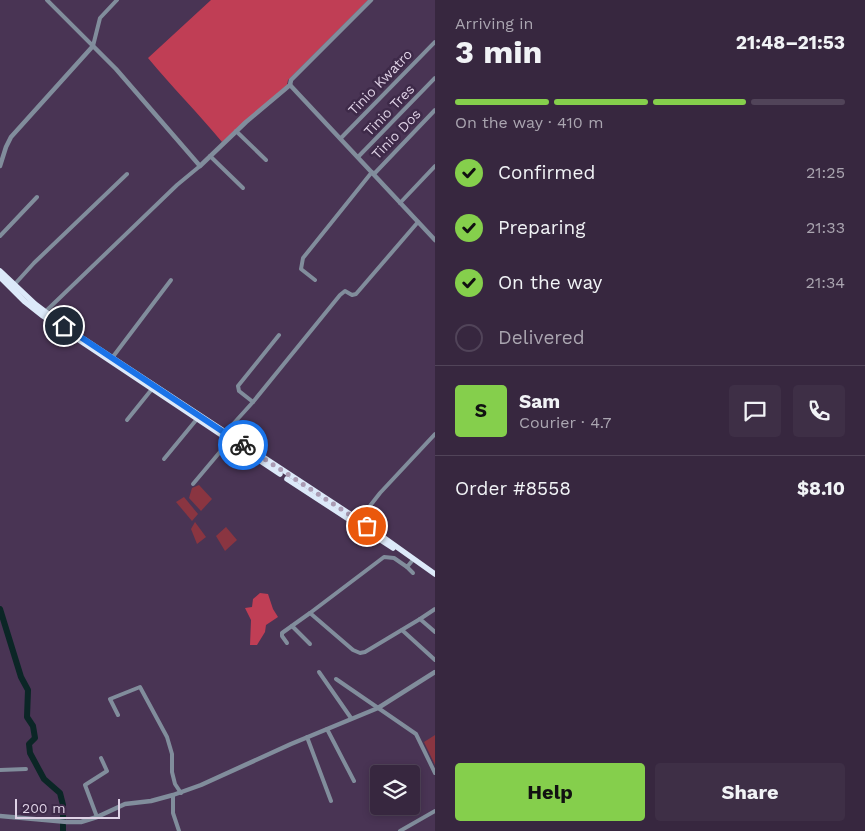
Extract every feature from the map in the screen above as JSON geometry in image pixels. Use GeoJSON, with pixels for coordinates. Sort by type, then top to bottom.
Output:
{"type":"FeatureCollection","features":[{"type":"Feature","properties":{"kind":"highway"},"geometry":{"type":"LineString","coordinates":[[0,271],[24,301],[197,419],[359,520],[435,574]]}},
{"type":"Feature","properties":{"kind":"highway"},"geometry":{"type":"LineString","coordinates":[[0,277],[63,327],[112,358],[224,435]]}},
{"type":"Feature","properties":{"kind":"highway"},"geometry":{"type":"LineString","coordinates":[[231,439],[412,561],[435,579]]}},
{"type":"Feature","properties":{"kind":"street"},"geometry":{"type":"LineString","coordinates":[[47,0],[116,69],[200,166]]}},
{"type":"Feature","properties":{"kind":"street"},"geometry":{"type":"LineString","coordinates":[[0,166],[6,147],[14,134],[93,46],[100,18],[117,0]]}},
{"type":"Feature","properties":{"kind":"street"},"geometry":{"type":"LineString","coordinates":[[45,312],[172,190],[290,85],[292,78],[371,0]]}},
{"type":"Feature","properties":{"kind":"street","name":"Tinio Kwatro"},"geometry":{"type":"LineString","coordinates":[[341,138],[435,42]]}},
{"type":"Feature","properties":{"kind":"street","name":"Tinio Tres"},"geometry":{"type":"LineString","coordinates":[[358,157],[435,78]]}},
{"type":"Feature","properties":{"kind":"street"},"geometry":{"type":"LineString","coordinates":[[290,85],[435,240]]}},
{"type":"Feature","properties":{"kind":"street","name":"Tinio Dos"},"geometry":{"type":"LineString","coordinates":[[315,280],[301,269],[303,258],[373,173],[435,110]]}},
{"type":"Feature","properties":{"kind":"street"},"geometry":{"type":"LineString","coordinates":[[236,132],[266,160]]}},
{"type":"Feature","properties":{"kind":"street"},"geometry":{"type":"LineString","coordinates":[[210,156],[243,188]]}},
{"type":"Feature","properties":{"kind":"street"},"geometry":{"type":"LineString","coordinates":[[400,203],[435,166]]}},
{"type":"Feature","properties":{"kind":"street"},"geometry":{"type":"LineString","coordinates":[[12,286],[127,174]]}},
{"type":"Feature","properties":{"kind":"street"},"geometry":{"type":"LineString","coordinates":[[0,236],[37,197]]}},
{"type":"Feature","properties":{"kind":"street"},"geometry":{"type":"LineString","coordinates":[[224,435],[340,295],[345,291],[352,295],[356,294],[418,222]]}},
{"type":"Feature","properties":{"kind":"street"},"geometry":{"type":"LineString","coordinates":[[112,358],[170,280]]}},
{"type":"Feature","properties":{"kind":"street"},"geometry":{"type":"LineString","coordinates":[[253,402],[239,391],[238,386],[279,335]]}},
{"type":"Feature","properties":{"kind":"street"},"geometry":{"type":"LineString","coordinates":[[127,420],[152,389]]}},
{"type":"Feature","properties":{"kind":"street"},"geometry":{"type":"LineString","coordinates":[[164,459],[197,419]]}},
{"type":"Feature","properties":{"kind":"street"},"geometry":{"type":"LineString","coordinates":[[359,520],[380,493],[434,434]]}},
{"type":"Feature","properties":{"kind":"street"},"geometry":{"type":"LineString","coordinates":[[192,484],[231,439]]}},
{"type":"Feature","properties":{"kind":"street"},"geometry":{"type":"LineString","coordinates":[[287,643],[282,634],[384,557],[394,558],[413,573]]}},
{"type":"Feature","properties":{"kind":"street"},"geometry":{"type":"LineString","coordinates":[[406,567],[412,561]]}},
{"type":"Feature","properties":{"kind":"street"},"geometry":{"type":"LineString","coordinates":[[310,613],[348,646],[360,653],[365,652],[435,609]]}},
{"type":"Feature","properties":{"kind":"street"},"geometry":{"type":"LineString","coordinates":[[420,619],[435,632]]}},
{"type":"Feature","properties":{"kind":"street"},"geometry":{"type":"LineString","coordinates":[[292,626],[310,644]]}},
{"type":"Feature","properties":{"kind":"street"},"geometry":{"type":"LineString","coordinates":[[402,630],[435,660]]}},
{"type":"Feature","properties":{"kind":"street"},"geometry":{"type":"LineString","coordinates":[[318,672],[351,718]]}},
{"type":"Feature","properties":{"kind":"street"},"geometry":{"type":"LineString","coordinates":[[0,816],[81,822],[125,804],[151,801],[181,793],[351,718],[378,708],[435,672]]}},
{"type":"Feature","properties":{"kind":"street"},"geometry":{"type":"LineString","coordinates":[[336,679],[416,734],[435,773]]}},
{"type":"Feature","properties":{"kind":"street"},"geometry":{"type":"LineString","coordinates":[[118,715],[110,699],[140,687],[167,737],[172,754],[172,772],[175,784],[181,793]]}},
{"type":"Feature","properties":{"kind":"street"},"geometry":{"type":"LineString","coordinates":[[327,729],[354,781]]}},
{"type":"Feature","properties":{"kind":"street"},"geometry":{"type":"LineString","coordinates":[[307,737],[331,801]]}},
{"type":"Feature","properties":{"kind":"street"},"geometry":{"type":"LineString","coordinates":[[97,817],[85,785],[107,771],[102,758]]}},
{"type":"Feature","properties":{"kind":"street"},"geometry":{"type":"LineString","coordinates":[[0,770],[26,769]]}},
{"type":"Feature","properties":{"kind":"street"},"geometry":{"type":"LineString","coordinates":[[174,795],[173,813],[179,831]]}},
{"type":"Feature","properties":{"kind":"street"},"geometry":{"type":"LineString","coordinates":[[400,831],[435,811]]}},
{"type":"Feature","properties":{"kind":"shaded area"},"geometry":{"type":"Polygon","coordinates":[[[211,0],[368,0],[288,80],[287,85],[222,142],[148,58],[211,0]]]}},
{"type":"Feature","properties":{"kind":"shaded area"},"geometry":{"type":"Polygon","coordinates":[[[199,485],[212,499],[201,511],[189,498],[192,488],[199,485]]]}},
{"type":"Feature","properties":{"kind":"shaded area"},"geometry":{"type":"Polygon","coordinates":[[[184,497],[198,514],[192,521],[176,502],[184,497]]]}},
{"type":"Feature","properties":{"kind":"shaded area"},"geometry":{"type":"Polygon","coordinates":[[[195,522],[206,537],[197,544],[191,529],[195,522]]]}},
{"type":"Feature","properties":{"kind":"shaded area"},"geometry":{"type":"Polygon","coordinates":[[[226,527],[237,540],[225,551],[216,536],[226,527]]]}},
{"type":"Feature","properties":{"kind":"shaded area"},"geometry":{"type":"Polygon","coordinates":[[[260,593],[268,594],[278,617],[266,625],[265,632],[257,645],[250,645],[251,620],[245,608],[252,607],[253,599],[260,593]]]}},
{"type":"Feature","properties":{"kind":"shaded area"},"geometry":{"type":"Polygon","coordinates":[[[435,735],[435,765],[424,742],[435,735]]]}},
{"type":"Feature","properties":{"kind":"waterway"},"geometry":{"type":"LineString","coordinates":[[0,609],[21,677],[28,690],[27,717],[33,726],[35,738],[29,744],[30,753],[44,779],[60,793],[63,805],[63,831]]}},
{"type":"Feature","properties":{"kind":"way so far"},"geometry":{"type":"LineString","coordinates":[[243,445],[367,526]]}},
{"type":"Feature","properties":{"kind":"route"},"geometry":{"type":"LineString","coordinates":[[64,326],[243,445]]}}]}
